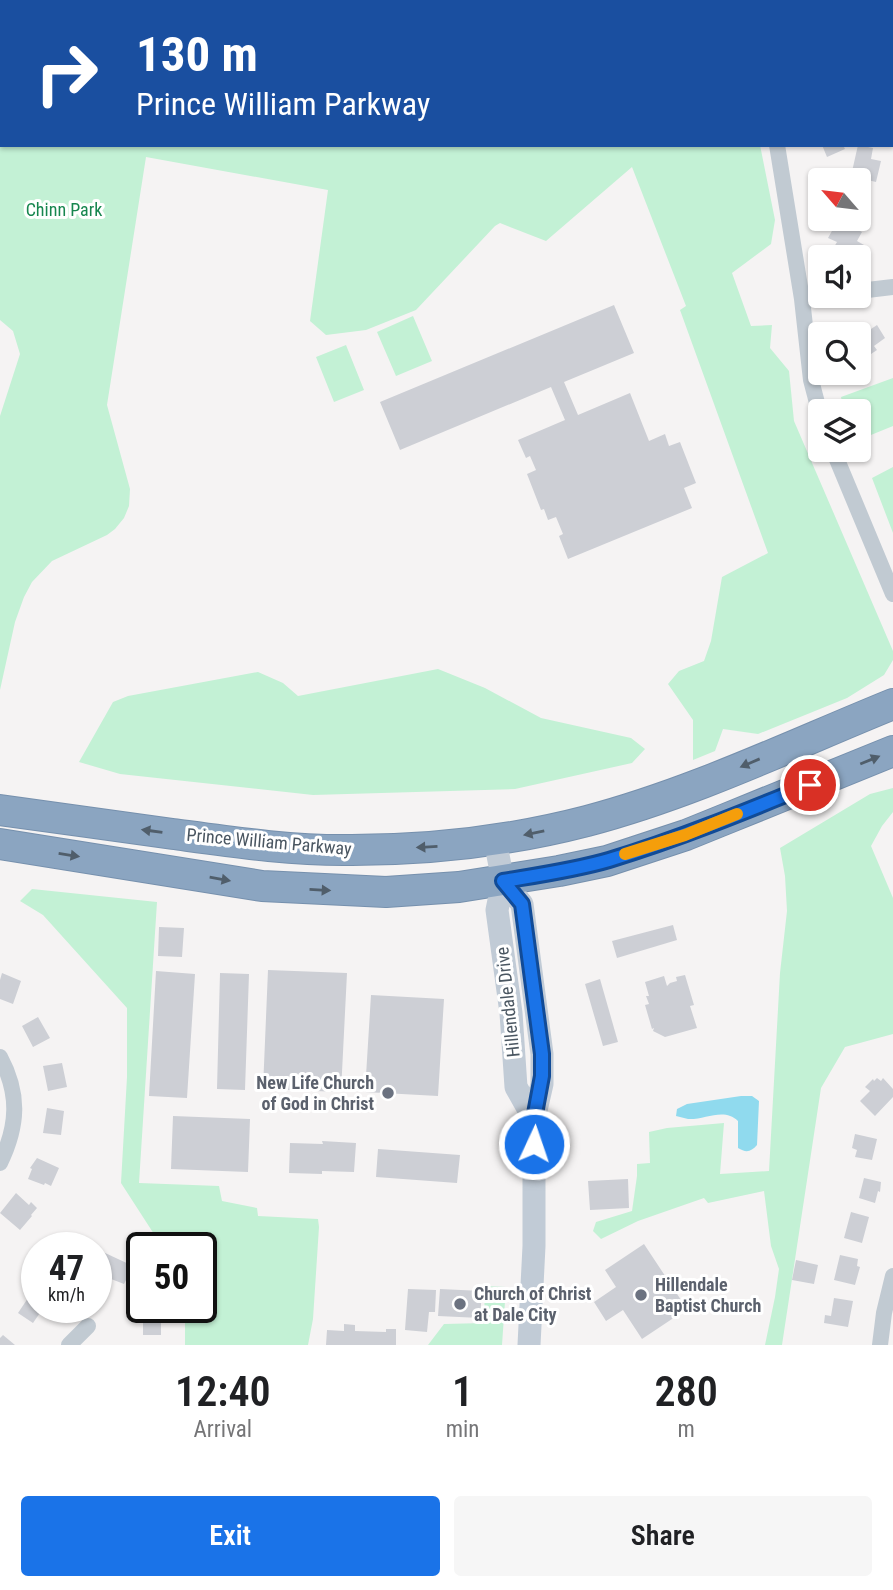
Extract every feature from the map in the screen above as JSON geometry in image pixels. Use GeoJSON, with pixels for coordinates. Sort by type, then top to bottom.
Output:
{"type":"FeatureCollection","features":[{"type":"Feature","properties":{"kind":"highway","name":"Prince William Parkway"},"geometry":{"type":"LineString","coordinates":[[2,832],[212,839],[351,850],[495,840],[586,821],[675,794],[893,704]]}},
{"type":"Feature","properties":{"kind":"highway","name":"Prince William Parkway"},"geometry":{"type":"LineString","coordinates":[[2,832],[262,886],[386,892],[459,887],[559,871],[618,857],[717,822],[893,751]]}},
{"type":"Feature","properties":{"kind":"main road","name":"Hillendale Drive"},"geometry":{"type":"LineString","coordinates":[[495,840],[503,881],[497,910],[511,1013],[516,1087],[534,1119],[534,1246],[529,1345]]}},
{"type":"Feature","properties":{"kind":"street"},"geometry":{"type":"LineString","coordinates":[[777,147],[816,399]]}},
{"type":"Feature","properties":{"kind":"street"},"geometry":{"type":"LineString","coordinates":[[871,290],[893,287]]}},
{"type":"Feature","properties":{"kind":"street"},"geometry":{"type":"LineString","coordinates":[[802,299],[808,298]]}},
{"type":"Feature","properties":{"kind":"street"},"geometry":{"type":"LineString","coordinates":[[837,462],[893,594]]}},
{"type":"Feature","properties":{"kind":"street"},"geometry":{"type":"LineString","coordinates":[[0,1057],[13,1090],[15,1109],[13,1128],[0,1163]]}},
{"type":"Feature","properties":{"kind":"street"},"geometry":{"type":"LineString","coordinates":[[880,1345],[893,1276]]}},
{"type":"Feature","properties":{"kind":"street"},"geometry":{"type":"LineString","coordinates":[[69,1345],[88,1326]]}},
{"type":"Feature","properties":{"kind":"green space","name":"Chinn Park"},"geometry":{"type":"Polygon","coordinates":[[[0,147],[760,147],[775,220],[771,244],[732,273],[751,326],[772,325],[770,348],[789,371],[794,421],[808,454],[808,462],[812,462],[893,651],[893,660],[884,675],[847,698],[758,734],[723,729],[715,751],[693,760],[693,720],[668,684],[679,671],[704,661],[711,641],[722,577],[768,553],[680,310],[686,306],[632,167],[546,241],[500,223],[416,310],[366,330],[326,335],[310,321],[328,190],[146,157],[107,405],[130,489],[129,506],[115,529],[52,561],[32,582],[15,622],[0,690],[0,416],[20,354],[13,331],[0,320],[0,147]]]}},
{"type":"Feature","properties":{"kind":"green space"},"geometry":{"type":"Polygon","coordinates":[[[413,316],[432,361],[396,376],[377,332],[413,316]]]}},
{"type":"Feature","properties":{"kind":"green space"},"geometry":{"type":"Polygon","coordinates":[[[346,345],[364,390],[334,402],[316,357],[346,345]]]}},
{"type":"Feature","properties":{"kind":"green space"},"geometry":{"type":"Polygon","coordinates":[[[893,378],[893,426],[871,435],[871,399],[841,397],[893,378]]]}},
{"type":"Feature","properties":{"kind":"green space"},"geometry":{"type":"Polygon","coordinates":[[[893,467],[893,533],[872,478],[893,467]]]}},
{"type":"Feature","properties":{"kind":"green space"},"geometry":{"type":"Polygon","coordinates":[[[438,669],[485,688],[541,718],[631,738],[645,749],[632,763],[515,789],[313,795],[120,774],[79,762],[113,702],[128,696],[258,672],[283,683],[298,696],[438,669]]]}},
{"type":"Feature","properties":{"kind":"green space"},"geometry":{"type":"Polygon","coordinates":[[[893,788],[893,812],[871,846],[893,898],[893,1034],[845,1047],[821,1088],[782,1345],[765,1345],[779,1269],[771,1246],[764,1191],[708,1203],[704,1198],[638,1221],[601,1239],[593,1231],[596,1222],[632,1211],[637,1164],[650,1163],[649,1132],[724,1123],[720,1174],[769,1171],[780,973],[787,911],[780,848],[870,794],[893,788]]]}},
{"type":"Feature","properties":{"kind":"green space"},"geometry":{"type":"Polygon","coordinates":[[[32,889],[157,902],[139,1183],[219,1186],[222,1201],[257,1208],[258,1216],[318,1219],[313,1319],[308,1345],[185,1345],[185,1323],[217,1323],[217,1232],[153,1232],[121,1183],[127,1077],[127,1008],[43,915],[20,901],[32,889]]]}},
{"type":"Feature","properties":{"kind":"green space"},"geometry":{"type":"Polygon","coordinates":[[[484,1286],[506,1287],[502,1345],[428,1345],[444,1324],[485,1323],[484,1286]]]}},
{"type":"Feature","properties":{"kind":"water"},"geometry":{"type":"Polygon","coordinates":[[[752,1096],[759,1101],[757,1145],[750,1150],[738,1148],[738,1121],[733,1117],[721,1114],[688,1119],[676,1116],[677,1109],[687,1104],[752,1096]]]}},
{"type":"Feature","properties":{"kind":"building"},"geometry":{"type":"Polygon","coordinates":[[[823,147],[844,147],[845,149],[827,157],[823,147]]]}},
{"type":"Feature","properties":{"kind":"building"},"geometry":{"type":"Polygon","coordinates":[[[858,147],[873,148],[871,159],[881,161],[876,182],[872,181],[872,168],[853,168],[858,147]]]}},
{"type":"Feature","properties":{"kind":"building"},"geometry":{"type":"Polygon","coordinates":[[[832,231],[860,231],[862,232],[857,241],[864,245],[835,245],[837,242],[828,238],[832,231]]]}},
{"type":"Feature","properties":{"kind":"building"},"geometry":{"type":"Polygon","coordinates":[[[614,305],[634,353],[564,382],[578,415],[630,393],[649,441],[665,434],[669,446],[680,442],[696,483],[684,488],[692,508],[568,559],[559,536],[563,534],[556,517],[548,520],[544,509],[541,510],[527,474],[536,470],[530,456],[526,458],[518,440],[565,420],[551,387],[400,450],[380,402],[614,305]]]}},
{"type":"Feature","properties":{"kind":"building"},"geometry":{"type":"Polygon","coordinates":[[[877,325],[885,338],[874,346],[877,350],[871,354],[871,329],[877,325]]]}},
{"type":"Feature","properties":{"kind":"building"},"geometry":{"type":"Polygon","coordinates":[[[673,925],[677,940],[617,958],[612,941],[673,925]]]}},
{"type":"Feature","properties":{"kind":"building"},"geometry":{"type":"Polygon","coordinates":[[[159,927],[184,928],[182,957],[158,956],[159,927]]]}},
{"type":"Feature","properties":{"kind":"building"},"geometry":{"type":"Polygon","coordinates":[[[268,970],[347,973],[341,1092],[263,1089],[268,970]]]}},
{"type":"Feature","properties":{"kind":"building"},"geometry":{"type":"Polygon","coordinates":[[[156,971],[195,974],[187,1098],[149,1096],[156,971]]]}},
{"type":"Feature","properties":{"kind":"building"},"geometry":{"type":"Polygon","coordinates":[[[2,973],[21,981],[13,1004],[0,999],[2,973]]]}},
{"type":"Feature","properties":{"kind":"building"},"geometry":{"type":"Polygon","coordinates":[[[220,973],[249,974],[245,1090],[217,1089],[220,973]]]}},
{"type":"Feature","properties":{"kind":"building"},"geometry":{"type":"Polygon","coordinates":[[[685,975],[694,1005],[690,1006],[697,1028],[665,1037],[652,1029],[645,1005],[649,1004],[646,996],[649,996],[645,982],[664,976],[667,986],[677,981],[676,977],[685,975]]]}},
{"type":"Feature","properties":{"kind":"building"},"geometry":{"type":"Polygon","coordinates":[[[600,979],[618,1042],[603,1046],[585,984],[600,979]]]}},
{"type":"Feature","properties":{"kind":"building"},"geometry":{"type":"Polygon","coordinates":[[[371,995],[444,999],[438,1096],[365,1092],[371,995]]]}},
{"type":"Feature","properties":{"kind":"building"},"geometry":{"type":"Polygon","coordinates":[[[38,1017],[50,1038],[33,1047],[22,1026],[38,1017]]]}},
{"type":"Feature","properties":{"kind":"building"},"geometry":{"type":"Polygon","coordinates":[[[62,1063],[67,1087],[48,1091],[43,1066],[62,1063]]]}},
{"type":"Feature","properties":{"kind":"building"},"geometry":{"type":"Polygon","coordinates":[[[877,1078],[881,1081],[883,1078],[893,1089],[893,1097],[875,1116],[860,1101],[870,1091],[865,1087],[877,1078]]]}},
{"type":"Feature","properties":{"kind":"building"},"geometry":{"type":"Polygon","coordinates":[[[47,1108],[64,1111],[61,1135],[43,1133],[47,1108]]]}},
{"type":"Feature","properties":{"kind":"building"},"geometry":{"type":"Polygon","coordinates":[[[173,1116],[250,1119],[248,1172],[171,1169],[173,1116]]]}},
{"type":"Feature","properties":{"kind":"building"},"geometry":{"type":"Polygon","coordinates":[[[855,1134],[877,1139],[872,1160],[855,1157],[857,1150],[852,1148],[855,1134]]]}},
{"type":"Feature","properties":{"kind":"building"},"geometry":{"type":"Polygon","coordinates":[[[322,1141],[356,1143],[354,1172],[289,1173],[290,1143],[323,1144],[322,1141]]]}},
{"type":"Feature","properties":{"kind":"building"},"geometry":{"type":"Polygon","coordinates":[[[378,1149],[460,1155],[457,1183],[376,1177],[378,1149]]]}},
{"type":"Feature","properties":{"kind":"building"},"geometry":{"type":"Polygon","coordinates":[[[37,1158],[59,1168],[51,1186],[28,1179],[32,1169],[30,1168],[37,1158]]]}},
{"type":"Feature","properties":{"kind":"building"},"geometry":{"type":"Polygon","coordinates":[[[864,1178],[881,1182],[875,1203],[859,1198],[864,1178]]]}},
{"type":"Feature","properties":{"kind":"building"},"geometry":{"type":"Polygon","coordinates":[[[628,1179],[629,1208],[590,1210],[588,1181],[628,1179]]]}},
{"type":"Feature","properties":{"kind":"building"},"geometry":{"type":"Polygon","coordinates":[[[16,1193],[29,1205],[31,1202],[37,1208],[20,1230],[0,1213],[16,1193]]]}},
{"type":"Feature","properties":{"kind":"building"},"geometry":{"type":"Polygon","coordinates":[[[851,1212],[869,1217],[862,1243],[844,1238],[851,1212]]]}},
{"type":"Feature","properties":{"kind":"building","name":"Hillendale Baptist Church"},"geometry":{"type":"Polygon","coordinates":[[[644,1244],[687,1309],[642,1339],[623,1310],[606,1321],[594,1302],[616,1287],[605,1270],[644,1244]]]}},
{"type":"Feature","properties":{"kind":"building"},"geometry":{"type":"Polygon","coordinates":[[[840,1255],[858,1259],[857,1266],[860,1267],[855,1285],[834,1280],[840,1255]]]}},
{"type":"Feature","properties":{"kind":"building"},"geometry":{"type":"Polygon","coordinates":[[[112,1256],[126,1263],[124,1284],[112,1279],[112,1256]]]}},
{"type":"Feature","properties":{"kind":"building"},"geometry":{"type":"Polygon","coordinates":[[[796,1260],[818,1265],[814,1284],[792,1280],[796,1260]]]}},
{"type":"Feature","properties":{"kind":"building"},"geometry":{"type":"Polygon","coordinates":[[[408,1289],[436,1290],[435,1312],[429,1312],[427,1332],[405,1330],[408,1289]]]}},
{"type":"Feature","properties":{"kind":"building","name":"Church of Christ at Dale City"},"geometry":{"type":"Polygon","coordinates":[[[440,1289],[482,1291],[480,1318],[438,1316],[440,1289]]]}},
{"type":"Feature","properties":{"kind":"building"},"geometry":{"type":"Polygon","coordinates":[[[834,1298],[853,1301],[848,1327],[824,1323],[825,1315],[831,1316],[834,1298]]]}},
{"type":"Feature","properties":{"kind":"building"},"geometry":{"type":"Polygon","coordinates":[[[143,1323],[161,1323],[161,1335],[143,1335],[143,1323]]]}},
{"type":"Feature","properties":{"kind":"building"},"geometry":{"type":"Polygon","coordinates":[[[344,1324],[355,1325],[355,1331],[386,1332],[386,1329],[396,1329],[396,1345],[326,1345],[327,1330],[344,1331],[344,1324]]]}},
{"type":"Feature","properties":{"kind":"building"},"geometry":{"type":"Polygon","coordinates":[[[3,1335],[15,1345],[0,1345],[3,1335]]]}},
{"type":"Feature","properties":{"kind":"slow traffic"},"geometry":{"type":"LineString","coordinates":[[625,854],[685,835],[737,814]]}},
{"type":"Feature","properties":{"kind":"place","name":"New Life Church of God in Christ"},"geometry":{"type":"Point","coordinates":[388,1093]}},
{"type":"Feature","properties":{"kind":"place","name":"Hillendale Baptist Church"},"geometry":{"type":"Point","coordinates":[641,1295]}},
{"type":"Feature","properties":{"kind":"place","name":"Church of Christ at Dale City"},"geometry":{"type":"Point","coordinates":[460,1304]}},
{"type":"Feature","properties":{"kind":"route"},"geometry":{"type":"LineString","coordinates":[[534,1144],[534,1119],[542,1084],[542,1054],[522,904],[503,881],[607,861],[685,835],[810,785]]}}]}
